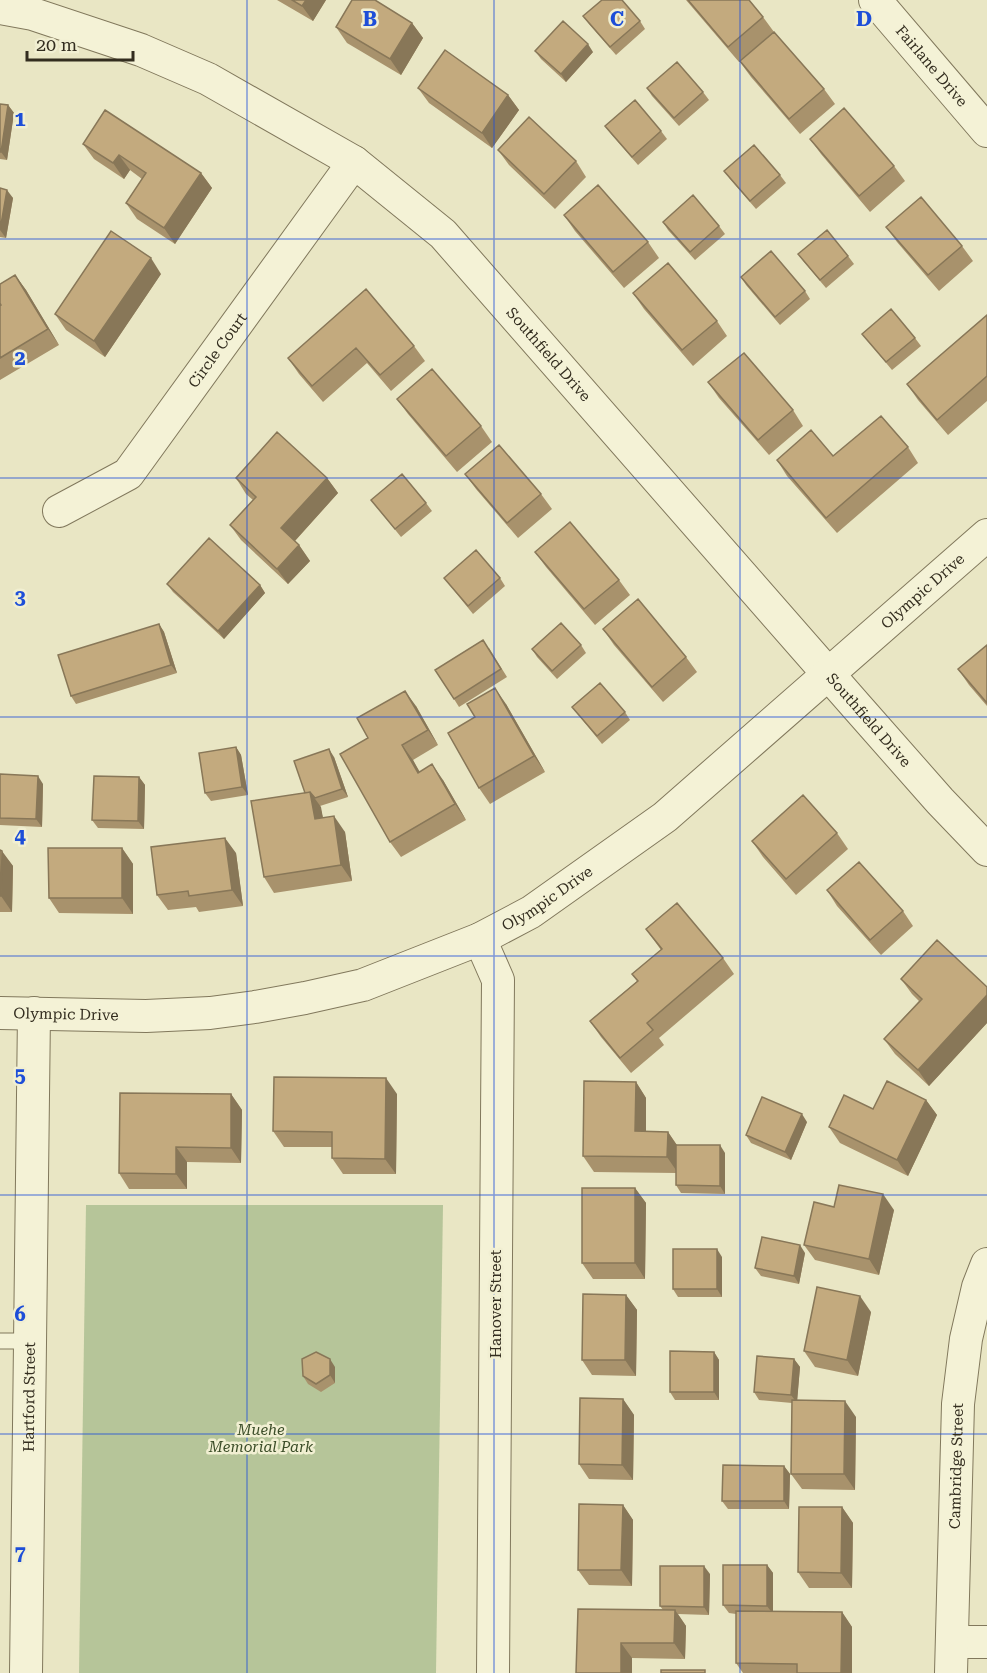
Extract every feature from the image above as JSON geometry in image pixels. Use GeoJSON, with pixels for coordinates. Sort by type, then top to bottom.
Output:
{"type":"FeatureCollection","features":[{"type":"Feature","properties":{"kind":"street","name":"Fairlane Drive"},"geometry":{"type":"LineString","coordinates":[[875,0],[987,131]]}},
{"type":"Feature","properties":{"kind":"street","name":"Southfield Drive"},"geometry":{"type":"LineString","coordinates":[[0,8],[33,14],[141,50],[208,79],[354,162],[443,234],[940,801],[987,850]]}},
{"type":"Feature","properties":{"kind":"street","name":"Circle Court"},"geometry":{"type":"LineString","coordinates":[[59,511],[128,474],[354,162]]}},
{"type":"Feature","properties":{"kind":"street","name":"Olympic Drive"},"geometry":{"type":"LineString","coordinates":[[0,1013],[146,1016],[210,1013],[255,1007],[363,985],[480,939],[531,912],[665,817],[987,535]]}},
{"type":"Feature","properties":{"kind":"street","name":"Hanover Street"},"geometry":{"type":"LineString","coordinates":[[480,939],[498,980],[494,1673]]}},
{"type":"Feature","properties":{"kind":"street","name":"Hartford Street"},"geometry":{"type":"LineString","coordinates":[[26,1673],[34,1013]]}},
{"type":"Feature","properties":{"kind":"street","name":"Cambridge Street"},"geometry":{"type":"LineString","coordinates":[[951,1673],[958,1404],[966,1339],[978,1287],[987,1264]]}},
{"type":"Feature","properties":{"kind":"street"},"geometry":{"type":"LineString","coordinates":[[952,1642],[987,1642]]}},
{"type":"Feature","properties":{"kind":"lane"},"geometry":{"type":"LineString","coordinates":[[0,1341],[31,1341]]}},
{"type":"Feature","properties":{"kind":"green space","name":"Muehe Memorial Park"},"geometry":{"type":"Polygon","coordinates":[[[86,1205],[443,1205],[436,1673],[79,1673],[86,1205]]]}},
{"type":"Feature","properties":{"kind":"building"},"geometry":{"type":"Polygon","coordinates":[[[292,0],[306,0],[302,6],[292,0]]]}},
{"type":"Feature","properties":{"kind":"building"},"geometry":{"type":"Polygon","coordinates":[[[352,0],[375,0],[412,23],[390,59],[336,27],[352,0]]]}},
{"type":"Feature","properties":{"kind":"building"},"geometry":{"type":"Polygon","coordinates":[[[602,0],[622,0],[640,21],[610,47],[583,16],[602,0]]]}},
{"type":"Feature","properties":{"kind":"building"},"geometry":{"type":"Polygon","coordinates":[[[688,0],[749,0],[763,17],[728,47],[688,0]]]}},
{"type":"Feature","properties":{"kind":"building"},"geometry":{"type":"Polygon","coordinates":[[[563,21],[588,44],[561,74],[535,51],[563,21]]]}},
{"type":"Feature","properties":{"kind":"building"},"geometry":{"type":"Polygon","coordinates":[[[774,32],[824,89],[789,119],[740,61],[774,32]]]}},
{"type":"Feature","properties":{"kind":"building"},"geometry":{"type":"Polygon","coordinates":[[[445,50],[508,95],[482,133],[418,88],[445,50]]]}},
{"type":"Feature","properties":{"kind":"building"},"geometry":{"type":"Polygon","coordinates":[[[677,62],[703,92],[674,118],[647,88],[677,62]]]}},
{"type":"Feature","properties":{"kind":"building"},"geometry":{"type":"Polygon","coordinates":[[[635,100],[661,131],[632,157],[605,126],[635,100]]]}},
{"type":"Feature","properties":{"kind":"building"},"geometry":{"type":"Polygon","coordinates":[[[0,104],[8,105],[1,152],[0,152],[0,104]]]}},
{"type":"Feature","properties":{"kind":"building"},"geometry":{"type":"Polygon","coordinates":[[[844,108],[894,166],[859,196],[810,139],[844,108]]]}},
{"type":"Feature","properties":{"kind":"building"},"geometry":{"type":"Polygon","coordinates":[[[105,110],[201,173],[164,228],[126,203],[146,173],[119,155],[113,163],[83,144],[105,110]]]}},
{"type":"Feature","properties":{"kind":"building"},"geometry":{"type":"Polygon","coordinates":[[[529,117],[576,161],[544,194],[498,150],[529,117]]]}},
{"type":"Feature","properties":{"kind":"building"},"geometry":{"type":"Polygon","coordinates":[[[754,145],[780,175],[750,201],[724,171],[754,145]]]}},
{"type":"Feature","properties":{"kind":"building"},"geometry":{"type":"Polygon","coordinates":[[[598,185],[648,242],[613,272],[564,215],[598,185]]]}},
{"type":"Feature","properties":{"kind":"building"},"geometry":{"type":"Polygon","coordinates":[[[0,188],[7,190],[0,230],[0,188]]]}},
{"type":"Feature","properties":{"kind":"building"},"geometry":{"type":"Polygon","coordinates":[[[693,195],[719,226],[690,252],[663,222],[693,195]]]}},
{"type":"Feature","properties":{"kind":"building"},"geometry":{"type":"Polygon","coordinates":[[[921,197],[962,246],[928,275],[886,227],[921,197]]]}},
{"type":"Feature","properties":{"kind":"building"},"geometry":{"type":"Polygon","coordinates":[[[827,230],[848,256],[820,280],[798,254],[827,230]]]}},
{"type":"Feature","properties":{"kind":"building"},"geometry":{"type":"Polygon","coordinates":[[[111,231],[151,258],[94,341],[55,314],[111,231]]]}},
{"type":"Feature","properties":{"kind":"building"},"geometry":{"type":"Polygon","coordinates":[[[771,251],[805,291],[775,317],[741,277],[771,251]]]}},
{"type":"Feature","properties":{"kind":"building"},"geometry":{"type":"Polygon","coordinates":[[[668,263],[717,321],[682,350],[633,293],[668,263]]]}},
{"type":"Feature","properties":{"kind":"building"},"geometry":{"type":"Polygon","coordinates":[[[15,275],[48,329],[0,358],[0,284],[15,275]]]}},
{"type":"Feature","properties":{"kind":"building"},"geometry":{"type":"Polygon","coordinates":[[[366,289],[414,346],[380,375],[356,348],[312,386],[288,358],[366,289]]]}},
{"type":"Feature","properties":{"kind":"building"},"geometry":{"type":"Polygon","coordinates":[[[891,309],[915,338],[886,362],[862,334],[891,309]]]}},
{"type":"Feature","properties":{"kind":"building"},"geometry":{"type":"Polygon","coordinates":[[[987,315],[987,376],[937,420],[907,384],[987,315]]]}},
{"type":"Feature","properties":{"kind":"building"},"geometry":{"type":"Polygon","coordinates":[[[744,353],[793,410],[758,440],[708,382],[744,353]]]}},
{"type":"Feature","properties":{"kind":"building"},"geometry":{"type":"Polygon","coordinates":[[[432,369],[481,426],[446,456],[397,399],[432,369]]]}},
{"type":"Feature","properties":{"kind":"building"},"geometry":{"type":"Polygon","coordinates":[[[881,416],[908,447],[826,518],[777,460],[811,430],[833,456],[881,416]]]}},
{"type":"Feature","properties":{"kind":"building"},"geometry":{"type":"Polygon","coordinates":[[[277,432],[327,478],[281,528],[299,545],[277,569],[230,525],[256,497],[236,478],[277,432]]]}},
{"type":"Feature","properties":{"kind":"building"},"geometry":{"type":"Polygon","coordinates":[[[499,445],[541,494],[507,523],[465,474],[499,445]]]}},
{"type":"Feature","properties":{"kind":"building"},"geometry":{"type":"Polygon","coordinates":[[[402,474],[426,503],[395,529],[371,500],[402,474]]]}},
{"type":"Feature","properties":{"kind":"building"},"geometry":{"type":"Polygon","coordinates":[[[570,522],[619,580],[584,609],[535,552],[570,522]]]}},
{"type":"Feature","properties":{"kind":"building"},"geometry":{"type":"Polygon","coordinates":[[[209,538],[260,585],[218,631],[167,584],[209,538]]]}},
{"type":"Feature","properties":{"kind":"building"},"geometry":{"type":"Polygon","coordinates":[[[476,550],[500,578],[468,606],[444,578],[476,550]]]}},
{"type":"Feature","properties":{"kind":"building"},"geometry":{"type":"Polygon","coordinates":[[[638,599],[686,657],[652,687],[603,629],[638,599]]]}},
{"type":"Feature","properties":{"kind":"building"},"geometry":{"type":"Polygon","coordinates":[[[561,623],[581,645],[552,671],[532,649],[561,623]]]}},
{"type":"Feature","properties":{"kind":"building"},"geometry":{"type":"Polygon","coordinates":[[[159,624],[171,665],[71,696],[58,655],[159,624]]]}},
{"type":"Feature","properties":{"kind":"building"},"geometry":{"type":"Polygon","coordinates":[[[483,640],[501,669],[454,699],[435,670],[483,640]]]}},
{"type":"Feature","properties":{"kind":"building"},"geometry":{"type":"Polygon","coordinates":[[[987,645],[987,703],[958,669],[987,645]]]}},
{"type":"Feature","properties":{"kind":"building"},"geometry":{"type":"Polygon","coordinates":[[[600,683],[625,712],[597,736],[572,707],[600,683]]]}},
{"type":"Feature","properties":{"kind":"building"},"geometry":{"type":"Polygon","coordinates":[[[495,688],[534,756],[479,788],[448,733],[475,717],[467,704],[495,688]]]}},
{"type":"Feature","properties":{"kind":"building"},"geometry":{"type":"Polygon","coordinates":[[[405,691],[428,730],[402,745],[418,773],[432,764],[455,804],[390,842],[340,754],[368,738],[357,718],[405,691]]]}},
{"type":"Feature","properties":{"kind":"building"},"geometry":{"type":"Polygon","coordinates":[[[236,747],[242,787],[205,793],[199,753],[236,747]]]}},
{"type":"Feature","properties":{"kind":"building"},"geometry":{"type":"Polygon","coordinates":[[[329,749],[342,789],[315,798],[310,792],[305,793],[294,761],[329,749]]]}},
{"type":"Feature","properties":{"kind":"building"},"geometry":{"type":"Polygon","coordinates":[[[0,774],[38,776],[36,819],[0,818],[0,774]]]}},
{"type":"Feature","properties":{"kind":"building"},"geometry":{"type":"Polygon","coordinates":[[[94,776],[139,777],[138,821],[92,820],[94,776]]]}},
{"type":"Feature","properties":{"kind":"building"},"geometry":{"type":"Polygon","coordinates":[[[310,792],[315,819],[334,816],[341,865],[264,877],[251,801],[310,792]]]}},
{"type":"Feature","properties":{"kind":"building"},"geometry":{"type":"Polygon","coordinates":[[[803,795],[837,833],[786,879],[752,841],[803,795]]]}},
{"type":"Feature","properties":{"kind":"building"},"geometry":{"type":"Polygon","coordinates":[[[225,838],[232,890],[189,896],[188,891],[157,895],[151,847],[225,838]]]}},
{"type":"Feature","properties":{"kind":"building"},"geometry":{"type":"Polygon","coordinates":[[[48,848],[122,848],[122,898],[49,898],[48,848]]]}},
{"type":"Feature","properties":{"kind":"building"},"geometry":{"type":"Polygon","coordinates":[[[0,850],[2,851],[1,896],[0,896],[0,850]]]}},
{"type":"Feature","properties":{"kind":"building"},"geometry":{"type":"Polygon","coordinates":[[[859,862],[903,911],[870,940],[827,890],[859,862]]]}},
{"type":"Feature","properties":{"kind":"building"},"geometry":{"type":"Polygon","coordinates":[[[677,903],[723,958],[647,1023],[653,1030],[620,1058],[590,1021],[638,981],[632,974],[662,949],[646,929],[677,903]]]}},
{"type":"Feature","properties":{"kind":"building"},"geometry":{"type":"Polygon","coordinates":[[[937,940],[987,987],[987,995],[918,1070],[884,1039],[922,999],[901,979],[937,940]]]}},
{"type":"Feature","properties":{"kind":"building"},"geometry":{"type":"Polygon","coordinates":[[[274,1077],[386,1078],[385,1159],[332,1158],[332,1132],[273,1131],[274,1077]]]}},
{"type":"Feature","properties":{"kind":"building"},"geometry":{"type":"Polygon","coordinates":[[[584,1081],[636,1082],[635,1131],[668,1132],[667,1157],[583,1156],[584,1081]]]}},
{"type":"Feature","properties":{"kind":"building"},"geometry":{"type":"Polygon","coordinates":[[[887,1081],[926,1100],[897,1160],[829,1127],[844,1095],[873,1109],[887,1081]]]}},
{"type":"Feature","properties":{"kind":"building"},"geometry":{"type":"Polygon","coordinates":[[[120,1093],[231,1094],[231,1148],[176,1147],[176,1174],[119,1173],[120,1093]]]}},
{"type":"Feature","properties":{"kind":"building"},"geometry":{"type":"Polygon","coordinates":[[[762,1097],[802,1114],[785,1152],[746,1135],[762,1097]]]}},
{"type":"Feature","properties":{"kind":"building"},"geometry":{"type":"Polygon","coordinates":[[[676,1145],[720,1145],[720,1186],[676,1185],[676,1145]]]}},
{"type":"Feature","properties":{"kind":"building"},"geometry":{"type":"Polygon","coordinates":[[[839,1185],[883,1194],[869,1259],[804,1245],[814,1202],[834,1207],[839,1185]]]}},
{"type":"Feature","properties":{"kind":"building"},"geometry":{"type":"Polygon","coordinates":[[[582,1188],[635,1188],[635,1263],[582,1263],[582,1188]]]}},
{"type":"Feature","properties":{"kind":"building"},"geometry":{"type":"Polygon","coordinates":[[[762,1237],[800,1245],[794,1276],[755,1268],[762,1237]]]}},
{"type":"Feature","properties":{"kind":"building"},"geometry":{"type":"Polygon","coordinates":[[[673,1249],[717,1249],[717,1289],[673,1289],[673,1249]]]}},
{"type":"Feature","properties":{"kind":"building"},"geometry":{"type":"Polygon","coordinates":[[[817,1287],[860,1296],[847,1360],[804,1351],[817,1287]]]}},
{"type":"Feature","properties":{"kind":"building"},"geometry":{"type":"Polygon","coordinates":[[[583,1294],[626,1295],[625,1360],[582,1360],[583,1294]]]}},
{"type":"Feature","properties":{"kind":"building"},"geometry":{"type":"Polygon","coordinates":[[[670,1351],[714,1352],[714,1392],[670,1392],[670,1351]]]}},
{"type":"Feature","properties":{"kind":"building"},"geometry":{"type":"Polygon","coordinates":[[[316,1352],[330,1359],[330,1375],[316,1384],[303,1376],[302,1359],[316,1352]]]}},
{"type":"Feature","properties":{"kind":"building"},"geometry":{"type":"Polygon","coordinates":[[[757,1356],[794,1359],[791,1395],[754,1392],[757,1356]]]}},
{"type":"Feature","properties":{"kind":"building"},"geometry":{"type":"Polygon","coordinates":[[[580,1398],[623,1399],[622,1465],[579,1464],[580,1398]]]}},
{"type":"Feature","properties":{"kind":"building"},"geometry":{"type":"Polygon","coordinates":[[[792,1400],[845,1401],[844,1474],[791,1474],[792,1400]]]}},
{"type":"Feature","properties":{"kind":"building"},"geometry":{"type":"Polygon","coordinates":[[[723,1465],[784,1466],[784,1501],[722,1501],[723,1465]]]}},
{"type":"Feature","properties":{"kind":"building"},"geometry":{"type":"Polygon","coordinates":[[[579,1504],[623,1505],[621,1570],[578,1570],[579,1504]]]}},
{"type":"Feature","properties":{"kind":"building"},"geometry":{"type":"Polygon","coordinates":[[[799,1507],[842,1507],[841,1573],[798,1572],[799,1507]]]}},
{"type":"Feature","properties":{"kind":"building"},"geometry":{"type":"Polygon","coordinates":[[[723,1565],[767,1565],[767,1606],[723,1605],[723,1565]]]}},
{"type":"Feature","properties":{"kind":"building"},"geometry":{"type":"Polygon","coordinates":[[[660,1566],[704,1566],[704,1607],[660,1606],[660,1566]]]}},
{"type":"Feature","properties":{"kind":"building"},"geometry":{"type":"Polygon","coordinates":[[[578,1609],[675,1610],[674,1643],[621,1643],[621,1673],[576,1673],[578,1609]]]}},
{"type":"Feature","properties":{"kind":"building"},"geometry":{"type":"Polygon","coordinates":[[[736,1611],[842,1612],[841,1673],[797,1673],[797,1664],[736,1663],[736,1611]]]}},
{"type":"Feature","properties":{"kind":"building"},"geometry":{"type":"Polygon","coordinates":[[[661,1670],[705,1670],[705,1673],[661,1673],[661,1670]]]}}]}
